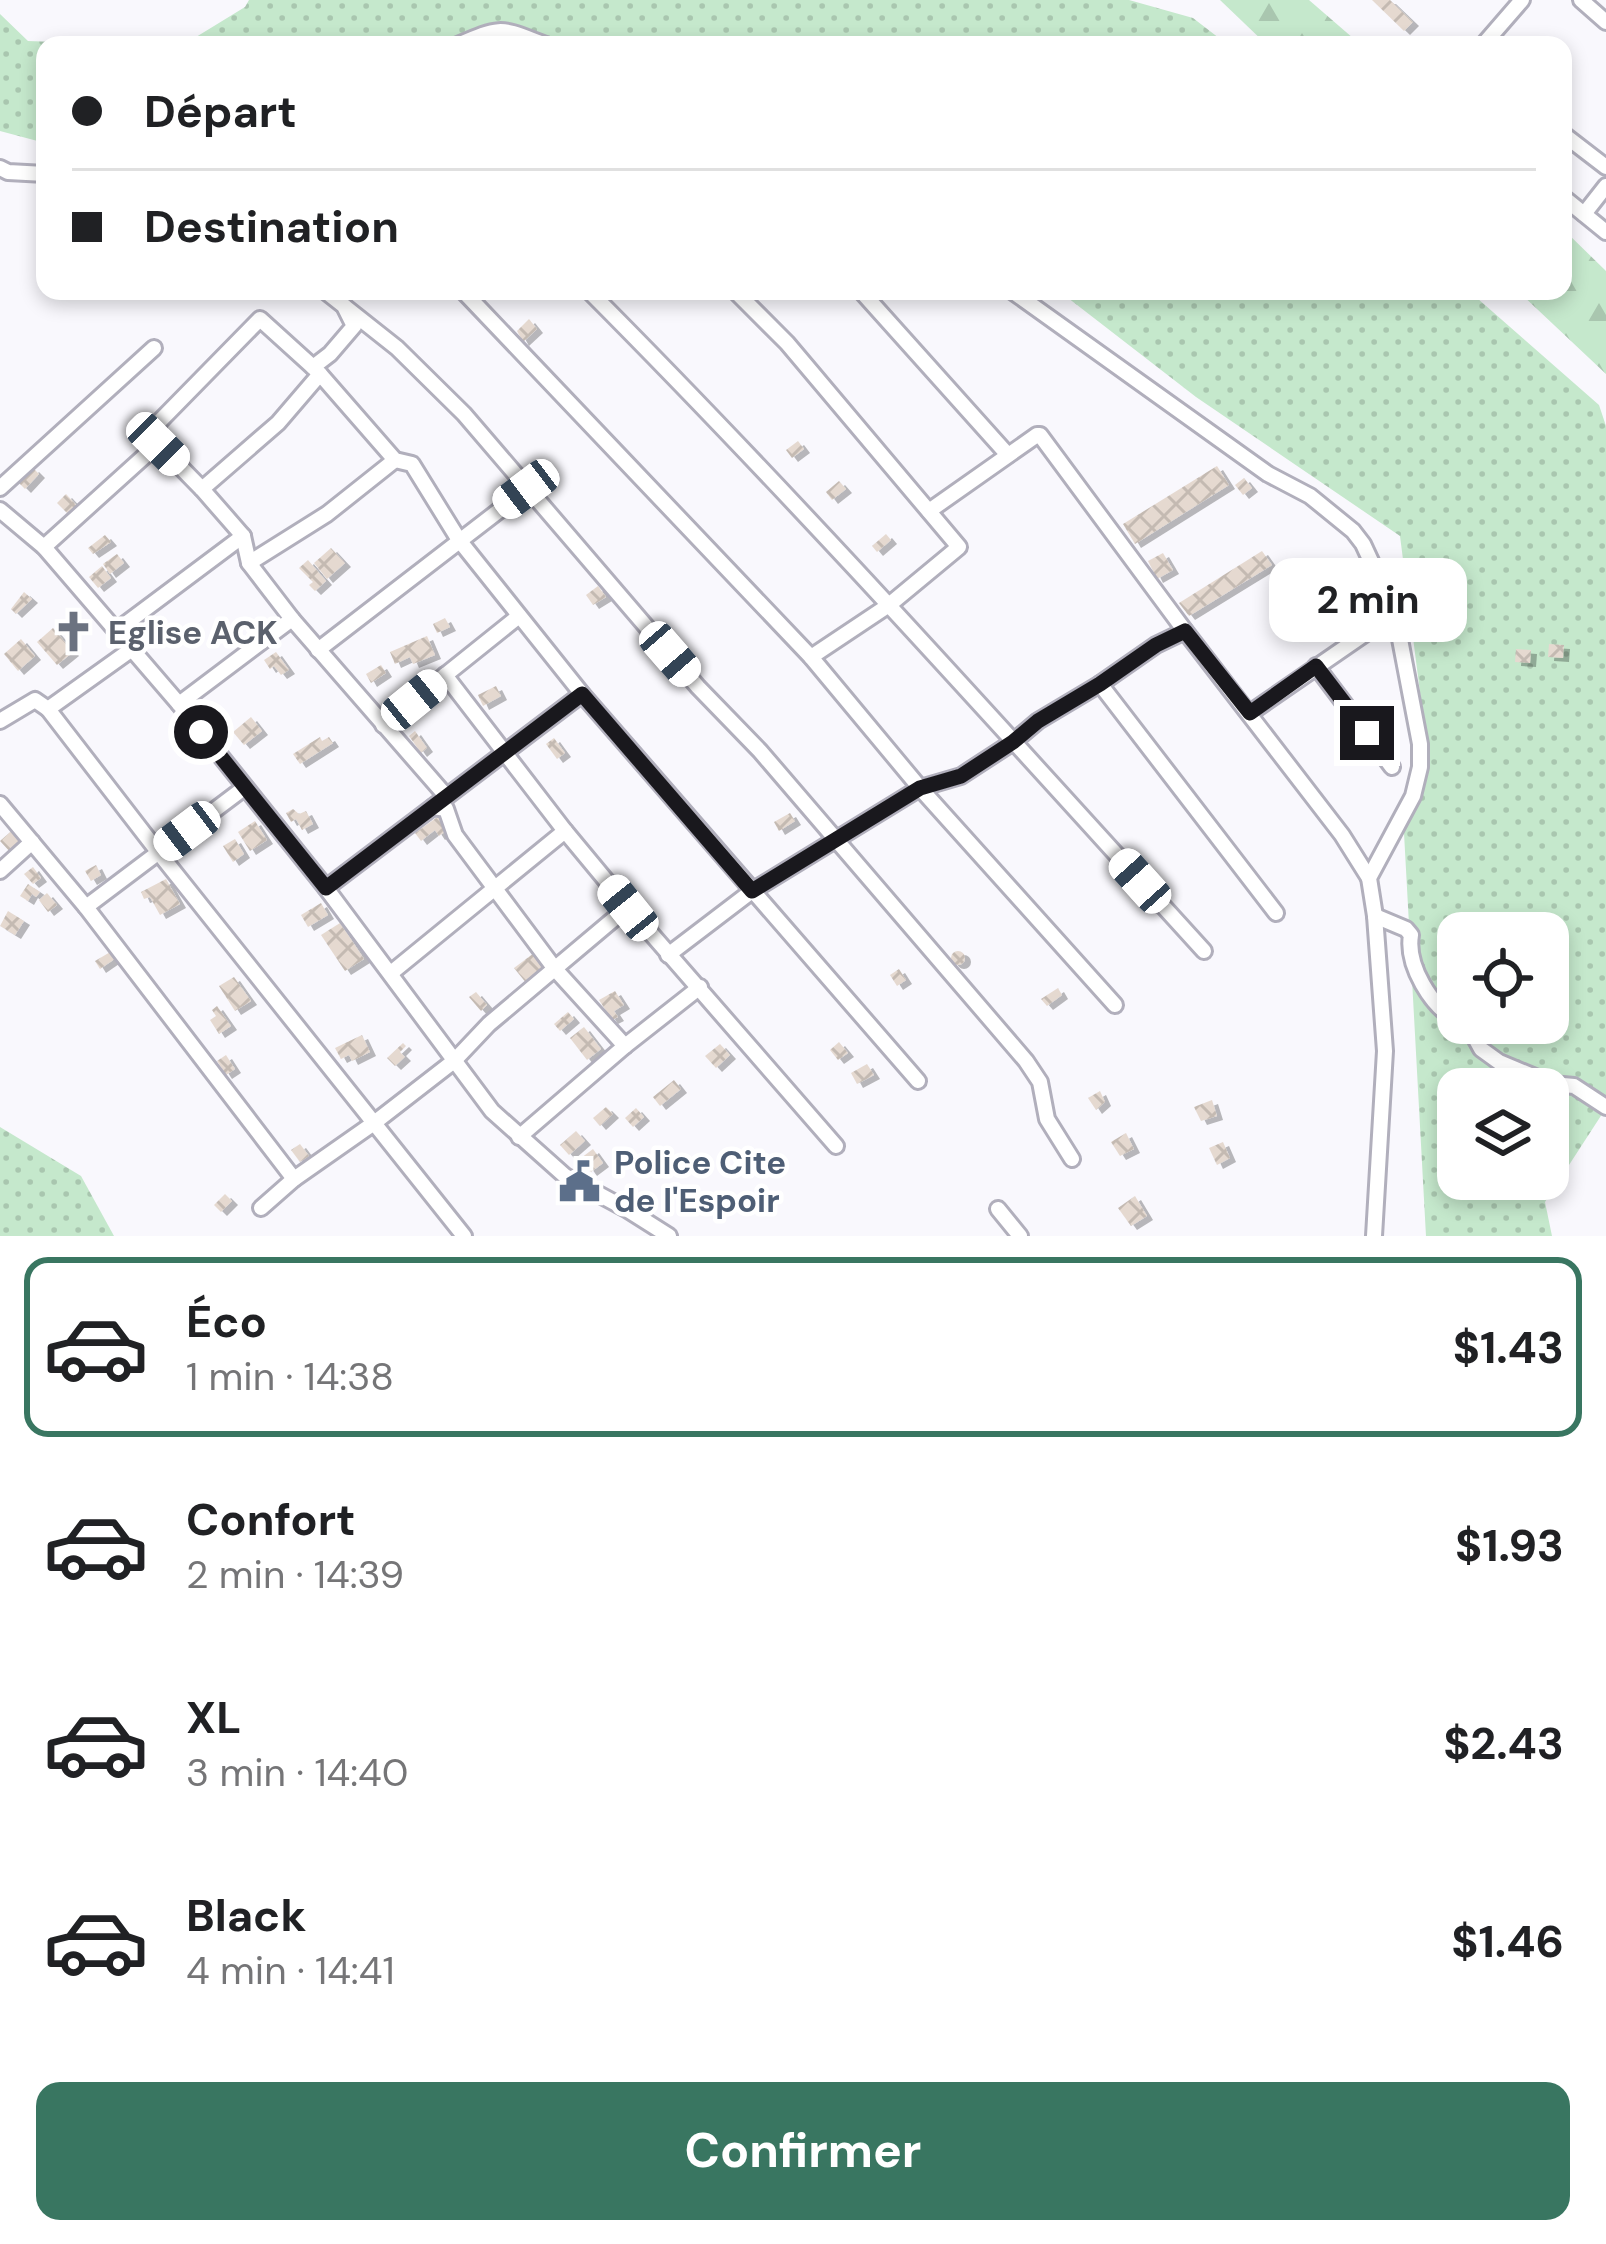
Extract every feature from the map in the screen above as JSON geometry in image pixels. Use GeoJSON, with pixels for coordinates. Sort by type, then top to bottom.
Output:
{"type":"FeatureCollection","features":[{"type":"Feature","properties":{"kind":"street"},"geometry":{"type":"LineString","coordinates":[[1491,36],[1522,0]]}},
{"type":"Feature","properties":{"kind":"street"},"geometry":{"type":"LineString","coordinates":[[1580,0],[1606,22]]}},
{"type":"Feature","properties":{"kind":"street"},"geometry":{"type":"LineString","coordinates":[[479,36],[501,29],[521,36]]}},
{"type":"Feature","properties":{"kind":"street"},"geometry":{"type":"LineString","coordinates":[[1572,141],[1606,167]]}},
{"type":"Feature","properties":{"kind":"street"},"geometry":{"type":"LineString","coordinates":[[0,167],[36,174]]}},
{"type":"Feature","properties":{"kind":"street"},"geometry":{"type":"LineString","coordinates":[[1584,214],[1606,186]]}},
{"type":"Feature","properties":{"kind":"street"},"geometry":{"type":"LineString","coordinates":[[1572,204],[1606,232]]}},
{"type":"Feature","properties":{"kind":"street"},"geometry":{"type":"LineString","coordinates":[[336,300],[397,348],[464,414],[1035,1071],[1047,1119],[1072,1159]]}},
{"type":"Feature","properties":{"kind":"street"},"geometry":{"type":"LineString","coordinates":[[473,300],[812,657],[920,788],[1115,1004]]}},
{"type":"Feature","properties":{"kind":"street"},"geometry":{"type":"LineString","coordinates":[[598,300],[890,604],[1204,951]]}},
{"type":"Feature","properties":{"kind":"street"},"geometry":{"type":"LineString","coordinates":[[745,300],[787,343],[959,549],[812,657]]}},
{"type":"Feature","properties":{"kind":"street"},"geometry":{"type":"LineString","coordinates":[[869,300],[1008,455]]}},
{"type":"Feature","properties":{"kind":"street"},"geometry":{"type":"LineString","coordinates":[[1025,300],[1268,474],[1310,496],[1363,544],[1395,613],[1420,744],[1413,796],[1369,878]]}},
{"type":"Feature","properties":{"kind":"street"},"geometry":{"type":"LineString","coordinates":[[202,489],[278,423],[354,326],[344,307]]}},
{"type":"Feature","properties":{"kind":"street"},"geometry":{"type":"LineString","coordinates":[[625,1046],[555,969],[455,835],[446,809],[383,725],[292,620],[250,563],[243,536],[158,444],[158,423],[260,319],[316,370],[395,460],[412,464],[459,540],[582,694],[918,1081]]}},
{"type":"Feature","properties":{"kind":"street"},"geometry":{"type":"LineString","coordinates":[[0,488],[154,348]]}},
{"type":"Feature","properties":{"kind":"street"},"geometry":{"type":"LineString","coordinates":[[929,511],[1040,435],[1342,835],[1369,878],[1385,1051],[1373,1236]]}},
{"type":"Feature","properties":{"kind":"street"},"geometry":{"type":"LineString","coordinates":[[44,547],[158,444]]}},
{"type":"Feature","properties":{"kind":"street"},"geometry":{"type":"LineString","coordinates":[[250,563],[315,522],[395,460]]}},
{"type":"Feature","properties":{"kind":"street"},"geometry":{"type":"LineString","coordinates":[[318,650],[526,489]]}},
{"type":"Feature","properties":{"kind":"street"},"geometry":{"type":"LineString","coordinates":[[0,510],[44,547],[179,704],[326,888],[492,1111],[565,1176],[669,1236]]}},
{"type":"Feature","properties":{"kind":"street"},"geometry":{"type":"LineString","coordinates":[[116,631],[243,536]]}},
{"type":"Feature","properties":{"kind":"street"},"geometry":{"type":"LineString","coordinates":[[1250,713],[1395,613]]}},
{"type":"Feature","properties":{"kind":"street"},"geometry":{"type":"LineString","coordinates":[[383,725],[519,616]]}},
{"type":"Feature","properties":{"kind":"street"},"geometry":{"type":"LineString","coordinates":[[179,704],[292,620]]}},
{"type":"Feature","properties":{"kind":"street"},"geometry":{"type":"LineString","coordinates":[[668,955],[752,891],[920,788],[961,776],[1038,721],[1185,631]]}},
{"type":"Feature","properties":{"kind":"street"},"geometry":{"type":"LineString","coordinates":[[48,709],[132,649]]}},
{"type":"Feature","properties":{"kind":"street"},"geometry":{"type":"LineString","coordinates":[[1316,666],[1392,767]]}},
{"type":"Feature","properties":{"kind":"street"},"geometry":{"type":"LineString","coordinates":[[446,675],[628,908],[836,1146]]}},
{"type":"Feature","properties":{"kind":"street"},"geometry":{"type":"LineString","coordinates":[[1100,684],[1276,913]]}},
{"type":"Feature","properties":{"kind":"street"},"geometry":{"type":"LineString","coordinates":[[326,888],[582,694]]}},
{"type":"Feature","properties":{"kind":"street"},"geometry":{"type":"LineString","coordinates":[[0,721],[35,700],[48,709],[464,1236]]}},
{"type":"Feature","properties":{"kind":"street"},"geometry":{"type":"LineString","coordinates":[[86,907],[244,788]]}},
{"type":"Feature","properties":{"kind":"street"},"geometry":{"type":"LineString","coordinates":[[0,804],[86,907],[295,1179]]}},
{"type":"Feature","properties":{"kind":"street"},"geometry":{"type":"LineString","coordinates":[[391,973],[565,831]]}},
{"type":"Feature","properties":{"kind":"street"},"geometry":{"type":"LineString","coordinates":[[0,871],[32,842]]}},
{"type":"Feature","properties":{"kind":"street"},"geometry":{"type":"LineString","coordinates":[[261,1208],[454,1061],[489,1024],[628,908]]}},
{"type":"Feature","properties":{"kind":"street"},"geometry":{"type":"LineString","coordinates":[[1375,916],[1411,935],[1412,960],[1437,1002]]}},
{"type":"Feature","properties":{"kind":"street"},"geometry":{"type":"LineString","coordinates":[[519,1137],[700,988]]}},
{"type":"Feature","properties":{"kind":"street"},"geometry":{"type":"LineString","coordinates":[[1478,1044],[1499,1062],[1552,1084],[1574,1086],[1606,1107]]}},
{"type":"Feature","properties":{"kind":"street"},"geometry":{"type":"LineString","coordinates":[[998,1209],[1020,1236]]}},
{"type":"Feature","properties":{"kind":"green space"},"geometry":{"type":"Polygon","coordinates":[[[249,0],[1129,0],[1193,18],[1216,36],[534,36],[499,25],[473,36],[198,36],[249,0]]]}},
{"type":"Feature","properties":{"kind":"green space"},"geometry":{"type":"Polygon","coordinates":[[[1220,0],[1309,0],[1351,36],[1258,36],[1220,0]]]}},
{"type":"Feature","properties":{"kind":"green space"},"geometry":{"type":"Polygon","coordinates":[[[0,14],[28,41],[36,41],[36,141],[0,131],[0,14]]]}},
{"type":"Feature","properties":{"kind":"green space"},"geometry":{"type":"Polygon","coordinates":[[[1572,238],[1606,271],[1606,374],[1528,300],[1572,300],[1572,238]]]}},
{"type":"Feature","properties":{"kind":"green space"},"geometry":{"type":"Polygon","coordinates":[[[1071,300],[1479,300],[1599,405],[1606,426],[1606,1108],[1569,1165],[1569,1068],[1437,1068],[1437,1200],[1546,1200],[1552,1236],[1426,1236],[1404,833],[1422,708],[1400,536],[1196,397],[1071,300]]]}},
{"type":"Feature","properties":{"kind":"green space"},"geometry":{"type":"Polygon","coordinates":[[[0,1127],[81,1176],[114,1236],[0,1236],[0,1127]]]}},
{"type":"Feature","properties":{"kind":"building"},"geometry":{"type":"Polygon","coordinates":[[[1372,0],[1390,0],[1413,22],[1404,31],[1372,0]]]}},
{"type":"Feature","properties":{"kind":"building"},"geometry":{"type":"Polygon","coordinates":[[[529,319],[537,329],[523,342],[517,331],[529,319]]]}},
{"type":"Feature","properties":{"kind":"building"},"geometry":{"type":"Polygon","coordinates":[[[798,441],[804,449],[792,458],[786,450],[798,441]]]}},
{"type":"Feature","properties":{"kind":"building"},"geometry":{"type":"Polygon","coordinates":[[[1217,466],[1229,485],[1135,544],[1123,524],[1217,466]]]}},
{"type":"Feature","properties":{"kind":"building"},"geometry":{"type":"Polygon","coordinates":[[[33,468],[39,474],[25,489],[19,483],[33,468]]]}},
{"type":"Feature","properties":{"kind":"building"},"geometry":{"type":"Polygon","coordinates":[[[1244,478],[1252,488],[1243,495],[1235,485],[1244,478]]]}},
{"type":"Feature","properties":{"kind":"building"},"geometry":{"type":"Polygon","coordinates":[[[839,481],[846,489],[832,500],[826,492],[839,481]]]}},
{"type":"Feature","properties":{"kind":"building"},"geometry":{"type":"Polygon","coordinates":[[[66,494],[78,507],[69,515],[57,503],[66,494]]]}},
{"type":"Feature","properties":{"kind":"building"},"geometry":{"type":"Polygon","coordinates":[[[886,534],[891,540],[877,552],[872,546],[886,534]]]}},
{"type":"Feature","properties":{"kind":"building"},"geometry":{"type":"Polygon","coordinates":[[[105,535],[111,542],[93,554],[88,548],[105,535]]]}},
{"type":"Feature","properties":{"kind":"building"},"geometry":{"type":"Polygon","coordinates":[[[331,548],[345,563],[327,579],[314,563],[331,548]]]}},
{"type":"Feature","properties":{"kind":"building"},"geometry":{"type":"Polygon","coordinates":[[[1262,551],[1272,565],[1189,616],[1179,603],[1262,551]]]}},
{"type":"Feature","properties":{"kind":"building"},"geometry":{"type":"Polygon","coordinates":[[[1163,553],[1173,570],[1157,579],[1148,561],[1163,553]]]}},
{"type":"Feature","properties":{"kind":"building"},"geometry":{"type":"Polygon","coordinates":[[[117,554],[124,563],[110,574],[103,564],[117,554]]]}},
{"type":"Feature","properties":{"kind":"building"},"geometry":{"type":"Polygon","coordinates":[[[308,560],[326,581],[315,591],[299,568],[308,560]]]}},
{"type":"Feature","properties":{"kind":"building"},"geometry":{"type":"Polygon","coordinates":[[[102,566],[111,578],[98,588],[89,577],[102,566]]]}},
{"type":"Feature","properties":{"kind":"building"},"geometry":{"type":"Polygon","coordinates":[[[598,586],[606,597],[593,605],[586,595],[598,586]]]}},
{"type":"Feature","properties":{"kind":"building"},"geometry":{"type":"Polygon","coordinates":[[[24,592],[32,599],[16,614],[11,609],[24,592]]]}},
{"type":"Feature","properties":{"kind":"building"},"geometry":{"type":"Polygon","coordinates":[[[445,618],[450,627],[437,633],[433,624],[445,618]]]}},
{"type":"Feature","properties":{"kind":"building"},"geometry":{"type":"Polygon","coordinates":[[[53,628],[73,652],[57,665],[37,642],[53,628]]]}},
{"type":"Feature","properties":{"kind":"building"},"geometry":{"type":"Polygon","coordinates":[[[427,636],[435,655],[413,664],[410,657],[395,664],[390,652],[427,636]]]}},
{"type":"Feature","properties":{"kind":"building"},"geometry":{"type":"Polygon","coordinates":[[[21,639],[35,656],[18,671],[4,654],[21,639]]]}},
{"type":"Feature","properties":{"kind":"building"},"geometry":{"type":"Polygon","coordinates":[[[1549,644],[1564,645],[1563,658],[1548,657],[1549,644]]]}},
{"type":"Feature","properties":{"kind":"building"},"geometry":{"type":"Polygon","coordinates":[[[1516,649],[1531,650],[1530,663],[1515,662],[1516,649]]]}},
{"type":"Feature","properties":{"kind":"building"},"geometry":{"type":"Polygon","coordinates":[[[276,652],[289,670],[281,675],[264,660],[276,652]]]}},
{"type":"Feature","properties":{"kind":"building"},"geometry":{"type":"Polygon","coordinates":[[[381,665],[386,673],[371,683],[366,674],[381,665]]]}},
{"type":"Feature","properties":{"kind":"building"},"geometry":{"type":"Polygon","coordinates":[[[496,686],[501,696],[483,706],[478,695],[496,686]]]}},
{"type":"Feature","properties":{"kind":"building"},"geometry":{"type":"Polygon","coordinates":[[[251,717],[262,731],[244,745],[233,732],[251,717]]]}},
{"type":"Feature","properties":{"kind":"building"},"geometry":{"type":"Polygon","coordinates":[[[415,731],[427,748],[421,753],[409,736],[415,731]]]}},
{"type":"Feature","properties":{"kind":"building"},"geometry":{"type":"Polygon","coordinates":[[[320,737],[322,741],[329,737],[333,743],[300,764],[293,754],[320,737]]]}},
{"type":"Feature","properties":{"kind":"building"},"geometry":{"type":"Polygon","coordinates":[[[554,738],[565,753],[557,759],[546,744],[554,738]]]}},
{"type":"Feature","properties":{"kind":"building"},"geometry":{"type":"Polygon","coordinates":[[[293,809],[299,814],[306,811],[313,824],[302,830],[296,819],[291,822],[286,813],[293,809]]]}},
{"type":"Feature","properties":{"kind":"building"},"geometry":{"type":"Polygon","coordinates":[[[443,813],[448,820],[442,825],[446,831],[439,836],[435,830],[421,841],[415,833],[443,813]]]}},
{"type":"Feature","properties":{"kind":"building"},"geometry":{"type":"Polygon","coordinates":[[[790,813],[795,821],[779,831],[774,822],[790,813]]]}},
{"type":"Feature","properties":{"kind":"building"},"geometry":{"type":"Polygon","coordinates":[[[255,821],[267,840],[250,851],[238,832],[255,821]]]}},
{"type":"Feature","properties":{"kind":"building"},"geometry":{"type":"Polygon","coordinates":[[[16,827],[28,841],[12,854],[0,841],[16,827]]]}},
{"type":"Feature","properties":{"kind":"building"},"geometry":{"type":"Polygon","coordinates":[[[235,839],[244,854],[233,862],[223,846],[235,839]]]}},
{"type":"Feature","properties":{"kind":"building"},"geometry":{"type":"Polygon","coordinates":[[[96,865],[101,875],[91,881],[85,871],[96,865]]]}},
{"type":"Feature","properties":{"kind":"building"},"geometry":{"type":"Polygon","coordinates":[[[33,867],[41,878],[33,884],[24,874],[33,867]]]}},
{"type":"Feature","properties":{"kind":"building"},"geometry":{"type":"Polygon","coordinates":[[[166,879],[180,904],[160,915],[150,897],[144,899],[141,892],[166,879]]]}},
{"type":"Feature","properties":{"kind":"building"},"geometry":{"type":"Polygon","coordinates":[[[28,884],[40,892],[28,901],[20,896],[28,884]]]}},
{"type":"Feature","properties":{"kind":"building"},"geometry":{"type":"Polygon","coordinates":[[[47,893],[57,905],[48,912],[39,900],[47,893]]]}},
{"type":"Feature","properties":{"kind":"building"},"geometry":{"type":"Polygon","coordinates":[[[321,903],[328,915],[308,927],[301,915],[321,903]]]}},
{"type":"Feature","properties":{"kind":"building"},"geometry":{"type":"Polygon","coordinates":[[[8,911],[24,921],[15,935],[0,926],[8,911]]]}},
{"type":"Feature","properties":{"kind":"building"},"geometry":{"type":"Polygon","coordinates":[[[340,923],[364,959],[345,971],[321,935],[340,923]]]}},
{"type":"Feature","properties":{"kind":"building"},"geometry":{"type":"Polygon","coordinates":[[[112,951],[116,958],[100,969],[95,961],[112,951]]]}},
{"type":"Feature","properties":{"kind":"building"},"geometry":{"type":"Polygon","coordinates":[[[958,951],[965,958],[958,965],[951,958],[958,951]]]}},
{"type":"Feature","properties":{"kind":"building"},"geometry":{"type":"Polygon","coordinates":[[[534,953],[546,968],[527,984],[514,968],[534,953]]]}},
{"type":"Feature","properties":{"kind":"building"},"geometry":{"type":"Polygon","coordinates":[[[899,969],[906,980],[897,986],[890,975],[899,969]]]}},
{"type":"Feature","properties":{"kind":"building"},"geometry":{"type":"Polygon","coordinates":[[[234,977],[251,1001],[235,1011],[219,986],[234,977]]]}},
{"type":"Feature","properties":{"kind":"building"},"geometry":{"type":"Polygon","coordinates":[[[1058,988],[1062,995],[1047,1006],[1041,999],[1058,988]]]}},
{"type":"Feature","properties":{"kind":"building"},"geometry":{"type":"Polygon","coordinates":[[[615,991],[624,1005],[614,1011],[618,1017],[612,1020],[599,1000],[615,991]]]}},
{"type":"Feature","properties":{"kind":"building"},"geometry":{"type":"Polygon","coordinates":[[[476,992],[487,1005],[481,1011],[469,997],[476,992]]]}},
{"type":"Feature","properties":{"kind":"building"},"geometry":{"type":"Polygon","coordinates":[[[217,1006],[231,1026],[219,1034],[210,1020],[217,1006]]]}},
{"type":"Feature","properties":{"kind":"building"},"geometry":{"type":"Polygon","coordinates":[[[568,1012],[574,1019],[560,1031],[554,1024],[568,1012]]]}},
{"type":"Feature","properties":{"kind":"building"},"geometry":{"type":"Polygon","coordinates":[[[584,1027],[601,1049],[587,1060],[570,1038],[584,1027]]]}},
{"type":"Feature","properties":{"kind":"building"},"geometry":{"type":"Polygon","coordinates":[[[362,1035],[370,1052],[352,1061],[349,1055],[341,1059],[335,1048],[362,1035]]]}},
{"type":"Feature","properties":{"kind":"building"},"geometry":{"type":"Polygon","coordinates":[[[839,1042],[848,1053],[838,1060],[830,1050],[839,1042]]]}},
{"type":"Feature","properties":{"kind":"building"},"geometry":{"type":"Polygon","coordinates":[[[403,1043],[406,1046],[400,1052],[405,1057],[395,1066],[387,1058],[403,1043]]]}},
{"type":"Feature","properties":{"kind":"building"},"geometry":{"type":"Polygon","coordinates":[[[720,1044],[730,1055],[716,1068],[705,1056],[720,1044]]]}},
{"type":"Feature","properties":{"kind":"building"},"geometry":{"type":"Polygon","coordinates":[[[226,1055],[235,1069],[226,1075],[217,1061],[226,1055]]]}},
{"type":"Feature","properties":{"kind":"building"},"geometry":{"type":"Polygon","coordinates":[[[867,1064],[874,1075],[857,1084],[851,1073],[867,1064]]]}},
{"type":"Feature","properties":{"kind":"building"},"geometry":{"type":"Polygon","coordinates":[[[674,1080],[681,1089],[660,1106],[653,1097],[674,1080]]]}},
{"type":"Feature","properties":{"kind":"building"},"geometry":{"type":"Polygon","coordinates":[[[1100,1091],[1105,1102],[1096,1110],[1088,1098],[1100,1091]]]}},
{"type":"Feature","properties":{"kind":"building"},"geometry":{"type":"Polygon","coordinates":[[[1212,1100],[1217,1116],[1201,1121],[1194,1107],[1212,1100]]]}},
{"type":"Feature","properties":{"kind":"building"},"geometry":{"type":"Polygon","coordinates":[[[606,1107],[613,1114],[600,1126],[593,1118],[606,1107]]]}},
{"type":"Feature","properties":{"kind":"building"},"geometry":{"type":"Polygon","coordinates":[[[636,1108],[644,1117],[633,1127],[625,1118],[636,1108]]]}},
{"type":"Feature","properties":{"kind":"building"},"geometry":{"type":"Polygon","coordinates":[[[576,1131],[585,1141],[569,1155],[560,1145],[576,1131]]]}},
{"type":"Feature","properties":{"kind":"building"},"geometry":{"type":"Polygon","coordinates":[[[1126,1133],[1134,1149],[1120,1156],[1111,1142],[1126,1133]]]}},
{"type":"Feature","properties":{"kind":"building"},"geometry":{"type":"Polygon","coordinates":[[[1223,1142],[1230,1158],[1217,1165],[1209,1148],[1223,1142]]]}},
{"type":"Feature","properties":{"kind":"building"},"geometry":{"type":"Polygon","coordinates":[[[300,1144],[309,1156],[300,1162],[291,1150],[300,1144]]]}},
{"type":"Feature","properties":{"kind":"building"},"geometry":{"type":"Polygon","coordinates":[[[593,1149],[603,1163],[591,1172],[581,1158],[593,1149]]]}},
{"type":"Feature","properties":{"kind":"building"},"geometry":{"type":"Polygon","coordinates":[[[225,1194],[232,1201],[221,1212],[214,1205],[225,1194]]]}},
{"type":"Feature","properties":{"kind":"building"},"geometry":{"type":"Polygon","coordinates":[[[1135,1196],[1147,1216],[1131,1226],[1118,1208],[1135,1196]]]}},
{"type":"Feature","properties":{"kind":"place","name":"Eglise ACK"},"geometry":{"type":"Point","coordinates":[74,632]}},
{"type":"Feature","properties":{"kind":"place","name":"Police Cite de l'Espoir"},"geometry":{"type":"Point","coordinates":[580,1181]}},
{"type":"Feature","properties":{"kind":"route"},"geometry":{"type":"LineString","coordinates":[[201,732],[326,888],[582,694],[752,891],[920,788],[961,776],[1038,721],[1185,631],[1250,713],[1316,666],[1367,733]]}}]}
